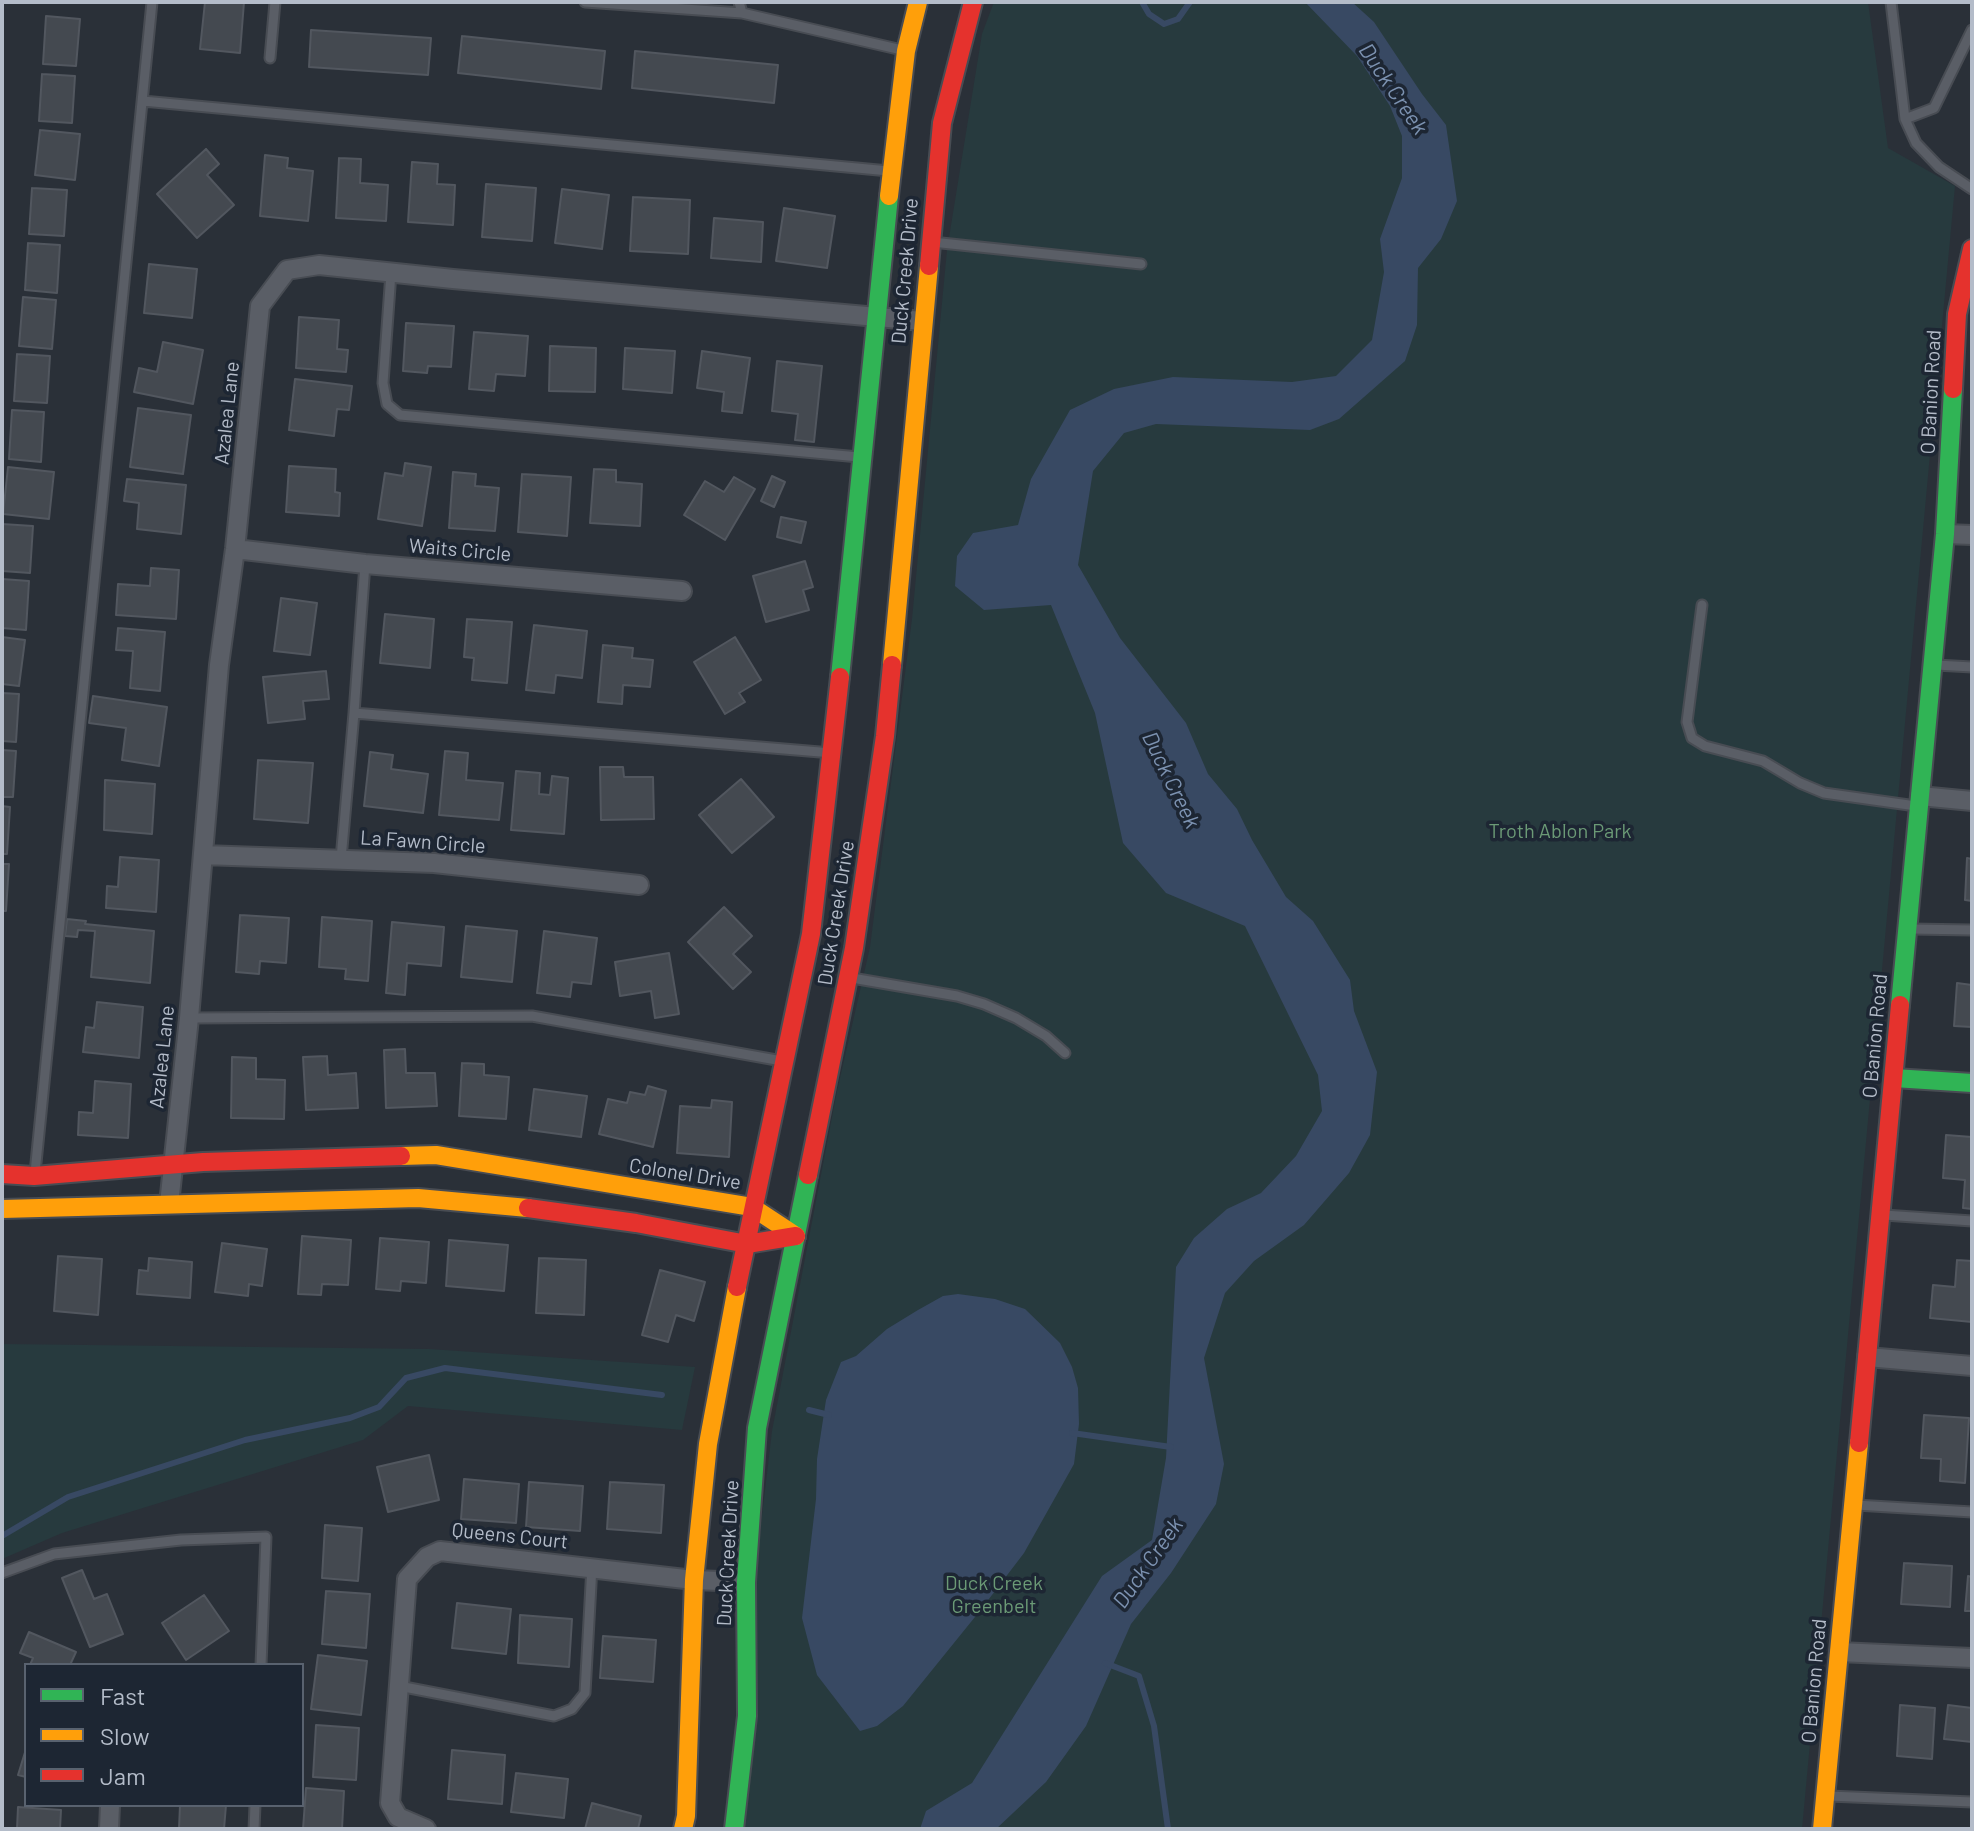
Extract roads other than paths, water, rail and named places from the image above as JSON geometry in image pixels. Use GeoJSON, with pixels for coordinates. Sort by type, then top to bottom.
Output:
{"type":"FeatureCollection","features":[{"type":"Feature","properties":{"kind":"main road","name":"Duck Creek Drive"},"geometry":{"type":"LineString","coordinates":[[683,1829],[686,1816],[694,1580],[708,1444],[752,1207],[786,1062],[811,934],[833,753],[875,316],[906,51],[918,2]]}},
{"type":"Feature","properties":{"kind":"main road","name":"Duck Creek Drive"},"geometry":{"type":"LineString","coordinates":[[734,1829],[747,1716],[746,1582],[757,1428],[848,978],[885,736],[942,123],[973,2]]}},
{"type":"Feature","properties":{"kind":"main road","name":"O Banion Road"},"geometry":{"type":"LineString","coordinates":[[1822,1829],[1957,406],[1957,314],[1972,249]]}},
{"type":"Feature","properties":{"kind":"main road"},"geometry":{"type":"LineString","coordinates":[[1894,1078],[1972,1083]]}},
{"type":"Feature","properties":{"kind":"main road","name":"Colonel Drive"},"geometry":{"type":"LineString","coordinates":[[2,1174],[34,1176],[172,1165],[436,1155],[752,1207],[796,1236]]}},
{"type":"Feature","properties":{"kind":"main road"},"geometry":{"type":"LineString","coordinates":[[2,1209],[418,1198],[488,1203],[636,1223],[747,1244],[796,1236]]}},
{"type":"Feature","properties":{"kind":"street","name":"Azalea Lane"},"geometry":{"type":"LineString","coordinates":[[169,1204],[189,1018],[219,665],[235,549],[260,306],[287,270],[319,265],[922,321]]}},
{"type":"Feature","properties":{"kind":"street"},"geometry":{"type":"LineString","coordinates":[[1945,534],[1972,535]]}},
{"type":"Feature","properties":{"kind":"street","name":"Waits Circle"},"geometry":{"type":"LineString","coordinates":[[235,549],[365,564],[682,591]]}},
{"type":"Feature","properties":{"kind":"street"},"geometry":{"type":"LineString","coordinates":[[1920,801],[1972,801]]}},
{"type":"Feature","properties":{"kind":"street","name":"La Fawn Circle"},"geometry":{"type":"LineString","coordinates":[[203,855],[434,863],[639,885]]}},
{"type":"Feature","properties":{"kind":"street"},"geometry":{"type":"LineString","coordinates":[[1867,1357],[1972,1366]]}},
{"type":"Feature","properties":{"kind":"street","name":"Queens Court"},"geometry":{"type":"LineString","coordinates":[[426,1829],[398,1817],[390,1803],[407,1579],[427,1557],[440,1551],[694,1580],[746,1582]]}},
{"type":"Feature","properties":{"kind":"street"},"geometry":{"type":"LineString","coordinates":[[1839,1652],[1972,1658]]}},
{"type":"Feature","properties":{"kind":"street"},"geometry":{"type":"LineString","coordinates":[[109,1829],[110,1807]]}},
{"type":"Feature","properties":{"kind":"lane"},"geometry":{"type":"LineString","coordinates":[[34,1176],[152,2]]}},
{"type":"Feature","properties":{"kind":"lane"},"geometry":{"type":"LineString","coordinates":[[270,58],[275,2]]}},
{"type":"Feature","properties":{"kind":"lane"},"geometry":{"type":"LineString","coordinates":[[585,2],[742,13],[906,51]]}},
{"type":"Feature","properties":{"kind":"lane"},"geometry":{"type":"LineString","coordinates":[[739,2],[742,13]]}},
{"type":"Feature","properties":{"kind":"lane"},"geometry":{"type":"LineString","coordinates":[[1891,2],[1905,119],[1916,143],[1939,167],[1972,189]]}},
{"type":"Feature","properties":{"kind":"lane"},"geometry":{"type":"LineString","coordinates":[[1905,119],[1934,108],[1972,30]]}},
{"type":"Feature","properties":{"kind":"lane"},"geometry":{"type":"LineString","coordinates":[[143,101],[894,171]]}},
{"type":"Feature","properties":{"kind":"lane"},"geometry":{"type":"LineString","coordinates":[[929,242],[1141,264]]}},
{"type":"Feature","properties":{"kind":"lane"},"geometry":{"type":"LineString","coordinates":[[391,273],[383,383],[387,404],[400,415],[863,457]]}},
{"type":"Feature","properties":{"kind":"lane"},"geometry":{"type":"LineString","coordinates":[[341,859],[365,564]]}},
{"type":"Feature","properties":{"kind":"lane"},"geometry":{"type":"LineString","coordinates":[[1702,605],[1687,722],[1692,738],[1705,746],[1763,761],[1824,793],[1920,801]]}},
{"type":"Feature","properties":{"kind":"lane"},"geometry":{"type":"LineString","coordinates":[[1933,665],[1972,667]]}},
{"type":"Feature","properties":{"kind":"lane"},"geometry":{"type":"LineString","coordinates":[[354,713],[833,753]]}},
{"type":"Feature","properties":{"kind":"lane"},"geometry":{"type":"LineString","coordinates":[[1908,929],[1972,930]]}},
{"type":"Feature","properties":{"kind":"lane"},"geometry":{"type":"LineString","coordinates":[[848,978],[957,996],[984,1004],[1046,1036],[1065,1053]]}},
{"type":"Feature","properties":{"kind":"lane"},"geometry":{"type":"LineString","coordinates":[[189,1018],[532,1016],[786,1062]]}},
{"type":"Feature","properties":{"kind":"lane"},"geometry":{"type":"LineString","coordinates":[[1881,1214],[1972,1221]]}},
{"type":"Feature","properties":{"kind":"lane"},"geometry":{"type":"LineString","coordinates":[[1853,1504],[1972,1512]]}},
{"type":"Feature","properties":{"kind":"lane"},"geometry":{"type":"LineString","coordinates":[[2,1573],[54,1554],[181,1540],[266,1537],[261,1663]]}},
{"type":"Feature","properties":{"kind":"lane"},"geometry":{"type":"LineString","coordinates":[[399,1686],[554,1716],[572,1709],[585,1693],[592,1566]]}},
{"type":"Feature","properties":{"kind":"lane"},"geometry":{"type":"LineString","coordinates":[[1826,1796],[1972,1802]]}},
{"type":"Feature","properties":{"kind":"lane"},"geometry":{"type":"LineString","coordinates":[[254,1829],[255,1807]]}},
{"type":"Feature","properties":{"kind":"water","name":"Duck Creek"},"geometry":{"type":"Polygon","coordinates":[[[1305,2],[1352,2],[1374,22],[1446,125],[1457,201],[1441,239],[1418,268],[1417,325],[1405,361],[1339,419],[1310,430],[1156,424],[1124,433],[1093,471],[1078,565],[1120,638],[1186,723],[1208,774],[1237,809],[1286,897],[1313,921],[1350,980],[1354,1011],[1377,1072],[1370,1135],[1349,1173],[1304,1225],[1254,1261],[1225,1293],[1204,1358],[1224,1464],[1216,1504],[1171,1573],[1131,1624],[1086,1726],[1046,1782],[996,1829],[920,1829],[926,1811],[972,1783],[1102,1576],[1152,1540],[1166,1458],[1176,1267],[1194,1238],[1227,1209],[1261,1193],[1296,1156],[1322,1111],[1318,1075],[1245,926],[1166,893],[1123,843],[1095,713],[1051,605],[984,610],[955,586],[957,556],[973,533],[1018,525],[1031,479],[1070,410],[1114,389],[1173,377],[1292,382],[1336,376],[1372,340],[1384,272],[1380,239],[1402,178],[1402,136],[1390,106],[1357,56],[1305,2]]]}},
{"type":"Feature","properties":{"kind":"water"},"geometry":{"type":"Polygon","coordinates":[[[958,1294],[995,1299],[1025,1309],[1060,1343],[1078,1388],[1079,1424],[1074,1464],[1024,1553],[979,1612],[903,1706],[877,1726],[860,1731],[817,1675],[802,1618],[816,1499],[817,1459],[826,1400],[841,1362],[856,1356],[887,1329],[918,1310],[943,1296],[958,1294]]]}},
{"type":"Feature","properties":{"kind":"waterway"},"geometry":{"type":"LineString","coordinates":[[1142,2],[1149,14],[1164,24],[1178,19],[1190,2]]}},
{"type":"Feature","properties":{"kind":"waterway"},"geometry":{"type":"LineString","coordinates":[[2,1536],[68,1497],[245,1440],[350,1418],[379,1407],[406,1378],[445,1368],[662,1395]]}},
{"type":"Feature","properties":{"kind":"waterway"},"geometry":{"type":"LineString","coordinates":[[809,1410],[829,1415]]}},
{"type":"Feature","properties":{"kind":"waterway"},"geometry":{"type":"LineString","coordinates":[[1072,1433],[1171,1447]]}},
{"type":"Feature","properties":{"kind":"waterway"},"geometry":{"type":"LineString","coordinates":[[1105,1663],[1139,1676],[1154,1726],[1168,1829]]}},
{"type":"Feature","properties":{"kind":"park label","name":"Troth Ablon Park"},"geometry":{"type":"Point","coordinates":[1560,831]}},
{"type":"Feature","properties":{"kind":"park label","name":"Duck Creek Greenbelt"},"geometry":{"type":"Point","coordinates":[994,1594]}}]}
